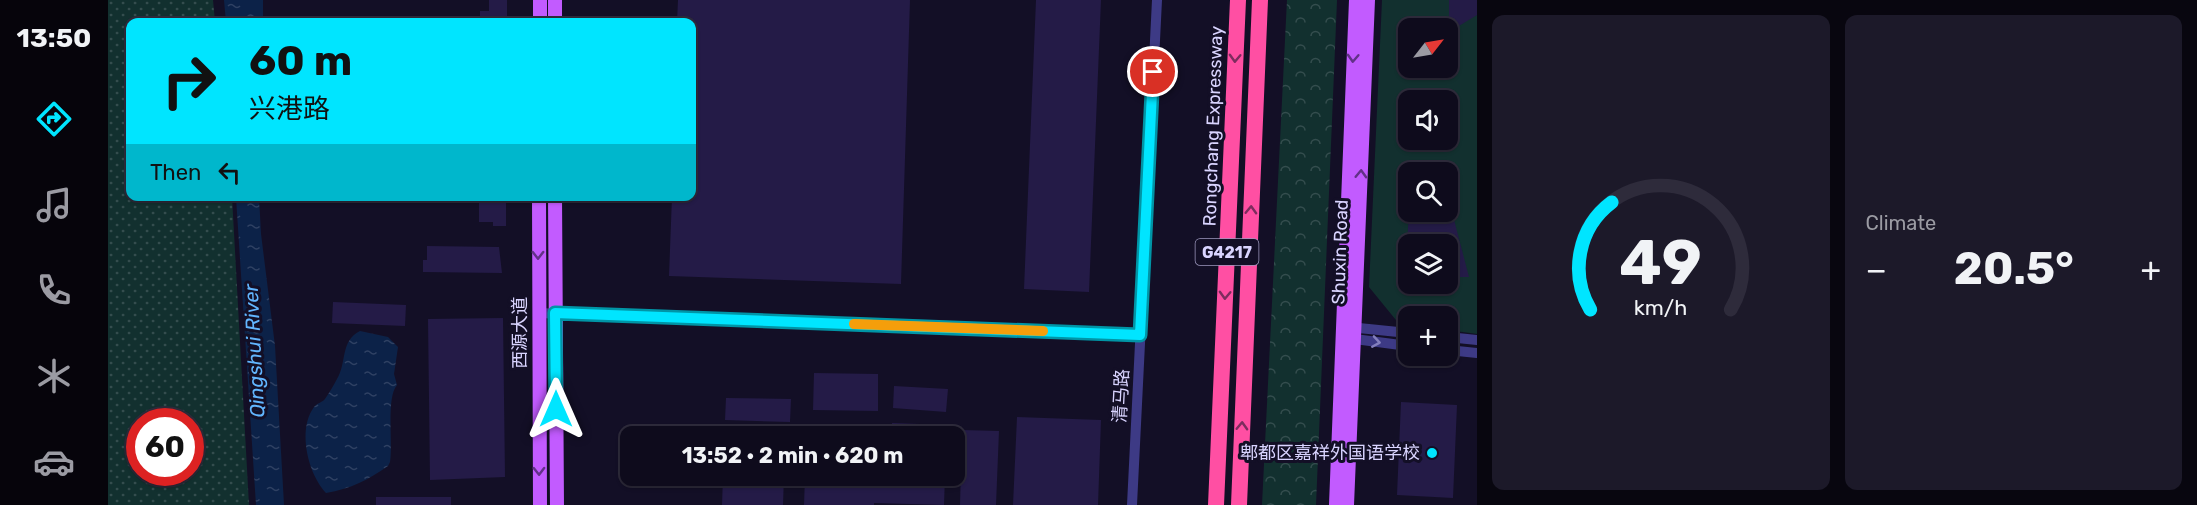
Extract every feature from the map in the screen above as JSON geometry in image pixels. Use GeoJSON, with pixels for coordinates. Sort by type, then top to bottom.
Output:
{"type":"FeatureCollection","features":[{"type":"Feature","properties":{"kind":"highway","name":"Rongchang Expressway"},"geometry":{"type":"LineString","coordinates":[[1216,505],[1238,0]]}},
{"type":"Feature","properties":{"kind":"highway","name":"G4217"},"geometry":{"type":"LineString","coordinates":[[1239,505],[1260,0]]}},
{"type":"Feature","properties":{"kind":"main road"},"geometry":{"type":"LineString","coordinates":[[540,0],[540,18]]}},
{"type":"Feature","properties":{"kind":"main road"},"geometry":{"type":"LineString","coordinates":[[555,0],[555,18]]}},
{"type":"Feature","properties":{"kind":"main road","name":"Shuxin Road"},"geometry":{"type":"LineString","coordinates":[[1347,505],[1356,0]]}},
{"type":"Feature","properties":{"kind":"main road","name":"Shuxin Road"},"geometry":{"type":"LineString","coordinates":[[1336,505],[1349,332],[1368,0]]}},
{"type":"Feature","properties":{"kind":"main road","name":"西源大道"},"geometry":{"type":"LineString","coordinates":[[539,201],[540,505]]}},
{"type":"Feature","properties":{"kind":"main road","name":"西源大道"},"geometry":{"type":"LineString","coordinates":[[555,201],[557,505]]}},
{"type":"Feature","properties":{"kind":"street","name":"清马路"},"geometry":{"type":"LineString","coordinates":[[1132,505],[1157,0]]}},
{"type":"Feature","properties":{"kind":"street"},"geometry":{"type":"LineString","coordinates":[[538,313],[1140,335]]}},
{"type":"Feature","properties":{"kind":"street"},"geometry":{"type":"LineString","coordinates":[[1349,332],[1398,333]]}},
{"type":"Feature","properties":{"kind":"street"},"geometry":{"type":"LineString","coordinates":[[1349,332],[1398,344]]}},
{"type":"Feature","properties":{"kind":"street"},"geometry":{"type":"LineString","coordinates":[[1458,338],[1477,340]]}},
{"type":"Feature","properties":{"kind":"street"},"geometry":{"type":"LineString","coordinates":[[1458,351],[1477,353]]}},
{"type":"Feature","properties":{"kind":"green space"},"geometry":{"type":"Polygon","coordinates":[[[108,0],[213,0],[215,18],[126,18],[126,201],[232,201],[249,505],[108,505],[108,0]]]}},
{"type":"Feature","properties":{"kind":"green space"},"geometry":{"type":"Polygon","coordinates":[[[1287,0],[1337,0],[1316,505],[1262,505],[1287,0]]]}},
{"type":"Feature","properties":{"kind":"green space"},"geometry":{"type":"Polygon","coordinates":[[[1382,0],[1477,0],[1477,334],[1458,331],[1458,306],[1398,306],[1398,323],[1369,287],[1382,0]]]}},
{"type":"Feature","properties":{"kind":"water"},"geometry":{"type":"Polygon","coordinates":[[[224,0],[263,0],[263,18],[226,18],[224,0]]]}},
{"type":"Feature","properties":{"kind":"water","name":"Qingshui River"},"geometry":{"type":"Polygon","coordinates":[[[236,201],[259,201],[275,346],[284,505],[256,505],[236,201]]]}},
{"type":"Feature","properties":{"kind":"water"},"geometry":{"type":"Polygon","coordinates":[[[360,331],[388,337],[398,347],[394,374],[397,385],[391,410],[390,462],[381,471],[358,483],[326,493],[314,475],[310,464],[306,427],[314,407],[325,399],[340,373],[349,340],[360,331]]]}},
{"type":"Feature","properties":{"kind":"building"},"geometry":{"type":"Polygon","coordinates":[[[489,0],[507,0],[507,18],[480,18],[480,11],[489,11],[489,0]]]}},
{"type":"Feature","properties":{"kind":"building"},"geometry":{"type":"Polygon","coordinates":[[[678,0],[910,0],[901,284],[669,276],[672,201],[696,201],[696,18],[677,18],[678,0]]]}},
{"type":"Feature","properties":{"kind":"building"},"geometry":{"type":"Polygon","coordinates":[[[1036,0],[1101,0],[1089,292],[1024,289],[1036,0]]]}},
{"type":"Feature","properties":{"kind":"building"},"geometry":{"type":"Polygon","coordinates":[[[1449,0],[1477,0],[1477,15],[1458,27],[1458,18],[1449,18],[1449,0]]]}},
{"type":"Feature","properties":{"kind":"building"},"geometry":{"type":"Polygon","coordinates":[[[479,201],[506,201],[506,226],[493,226],[493,222],[479,222],[479,201]]]}},
{"type":"Feature","properties":{"kind":"building"},"geometry":{"type":"Polygon","coordinates":[[[1408,222],[1455,222],[1458,234],[1408,234],[1408,222]]]}},
{"type":"Feature","properties":{"kind":"building"},"geometry":{"type":"Polygon","coordinates":[[[1458,235],[1469,277],[1458,277],[1458,235]]]}},
{"type":"Feature","properties":{"kind":"building"},"geometry":{"type":"Polygon","coordinates":[[[427,246],[499,247],[502,273],[423,272],[423,260],[427,260],[427,246]]]}},
{"type":"Feature","properties":{"kind":"building"},"geometry":{"type":"Polygon","coordinates":[[[333,302],[406,305],[405,326],[332,323],[333,302]]]}},
{"type":"Feature","properties":{"kind":"building"},"geometry":{"type":"Polygon","coordinates":[[[503,318],[505,477],[430,480],[428,319],[503,318]]]}},
{"type":"Feature","properties":{"kind":"building"},"geometry":{"type":"Polygon","coordinates":[[[814,373],[878,374],[878,411],[813,410],[814,373]]]}},
{"type":"Feature","properties":{"kind":"building"},"geometry":{"type":"Polygon","coordinates":[[[894,386],[948,389],[946,412],[893,408],[894,386]]]}},
{"type":"Feature","properties":{"kind":"building"},"geometry":{"type":"Polygon","coordinates":[[[726,398],[791,399],[790,422],[725,420],[726,398]]]}},
{"type":"Feature","properties":{"kind":"building"},"geometry":{"type":"Polygon","coordinates":[[[1401,402],[1457,405],[1453,498],[1397,495],[1401,402]]]}},
{"type":"Feature","properties":{"kind":"building"},"geometry":{"type":"Polygon","coordinates":[[[1017,417],[1101,420],[1098,505],[1013,505],[1017,417]]]}},
{"type":"Feature","properties":{"kind":"building"},"geometry":{"type":"Polygon","coordinates":[[[892,423],[947,425],[947,426],[892,426],[892,423]]]}},
{"type":"Feature","properties":{"kind":"building"},"geometry":{"type":"Polygon","coordinates":[[[965,430],[999,431],[996,505],[960,505],[961,486],[965,486],[965,430]]]}},
{"type":"Feature","properties":{"kind":"building"},"geometry":{"type":"Polygon","coordinates":[[[723,486],[784,486],[783,505],[722,505],[723,486]]]}},
{"type":"Feature","properties":{"kind":"building"},"geometry":{"type":"Polygon","coordinates":[[[805,486],[945,486],[944,505],[874,503],[874,505],[804,505],[805,486]]]}},
{"type":"Feature","properties":{"kind":"building"},"geometry":{"type":"Polygon","coordinates":[[[376,497],[451,497],[451,505],[376,505],[376,497]]]}},
{"type":"Feature","properties":{"kind":"slow traffic"},"geometry":{"type":"LineString","coordinates":[[854,324],[1043,331]]}},
{"type":"Feature","properties":{"kind":"place","name":"郫都区嘉祥外国语学校"},"geometry":{"type":"Point","coordinates":[1432,453]}},
{"type":"Feature","properties":{"kind":"route"},"geometry":{"type":"LineString","coordinates":[[556,409],[555,313],[1140,335],[1153,72]]}}]}
